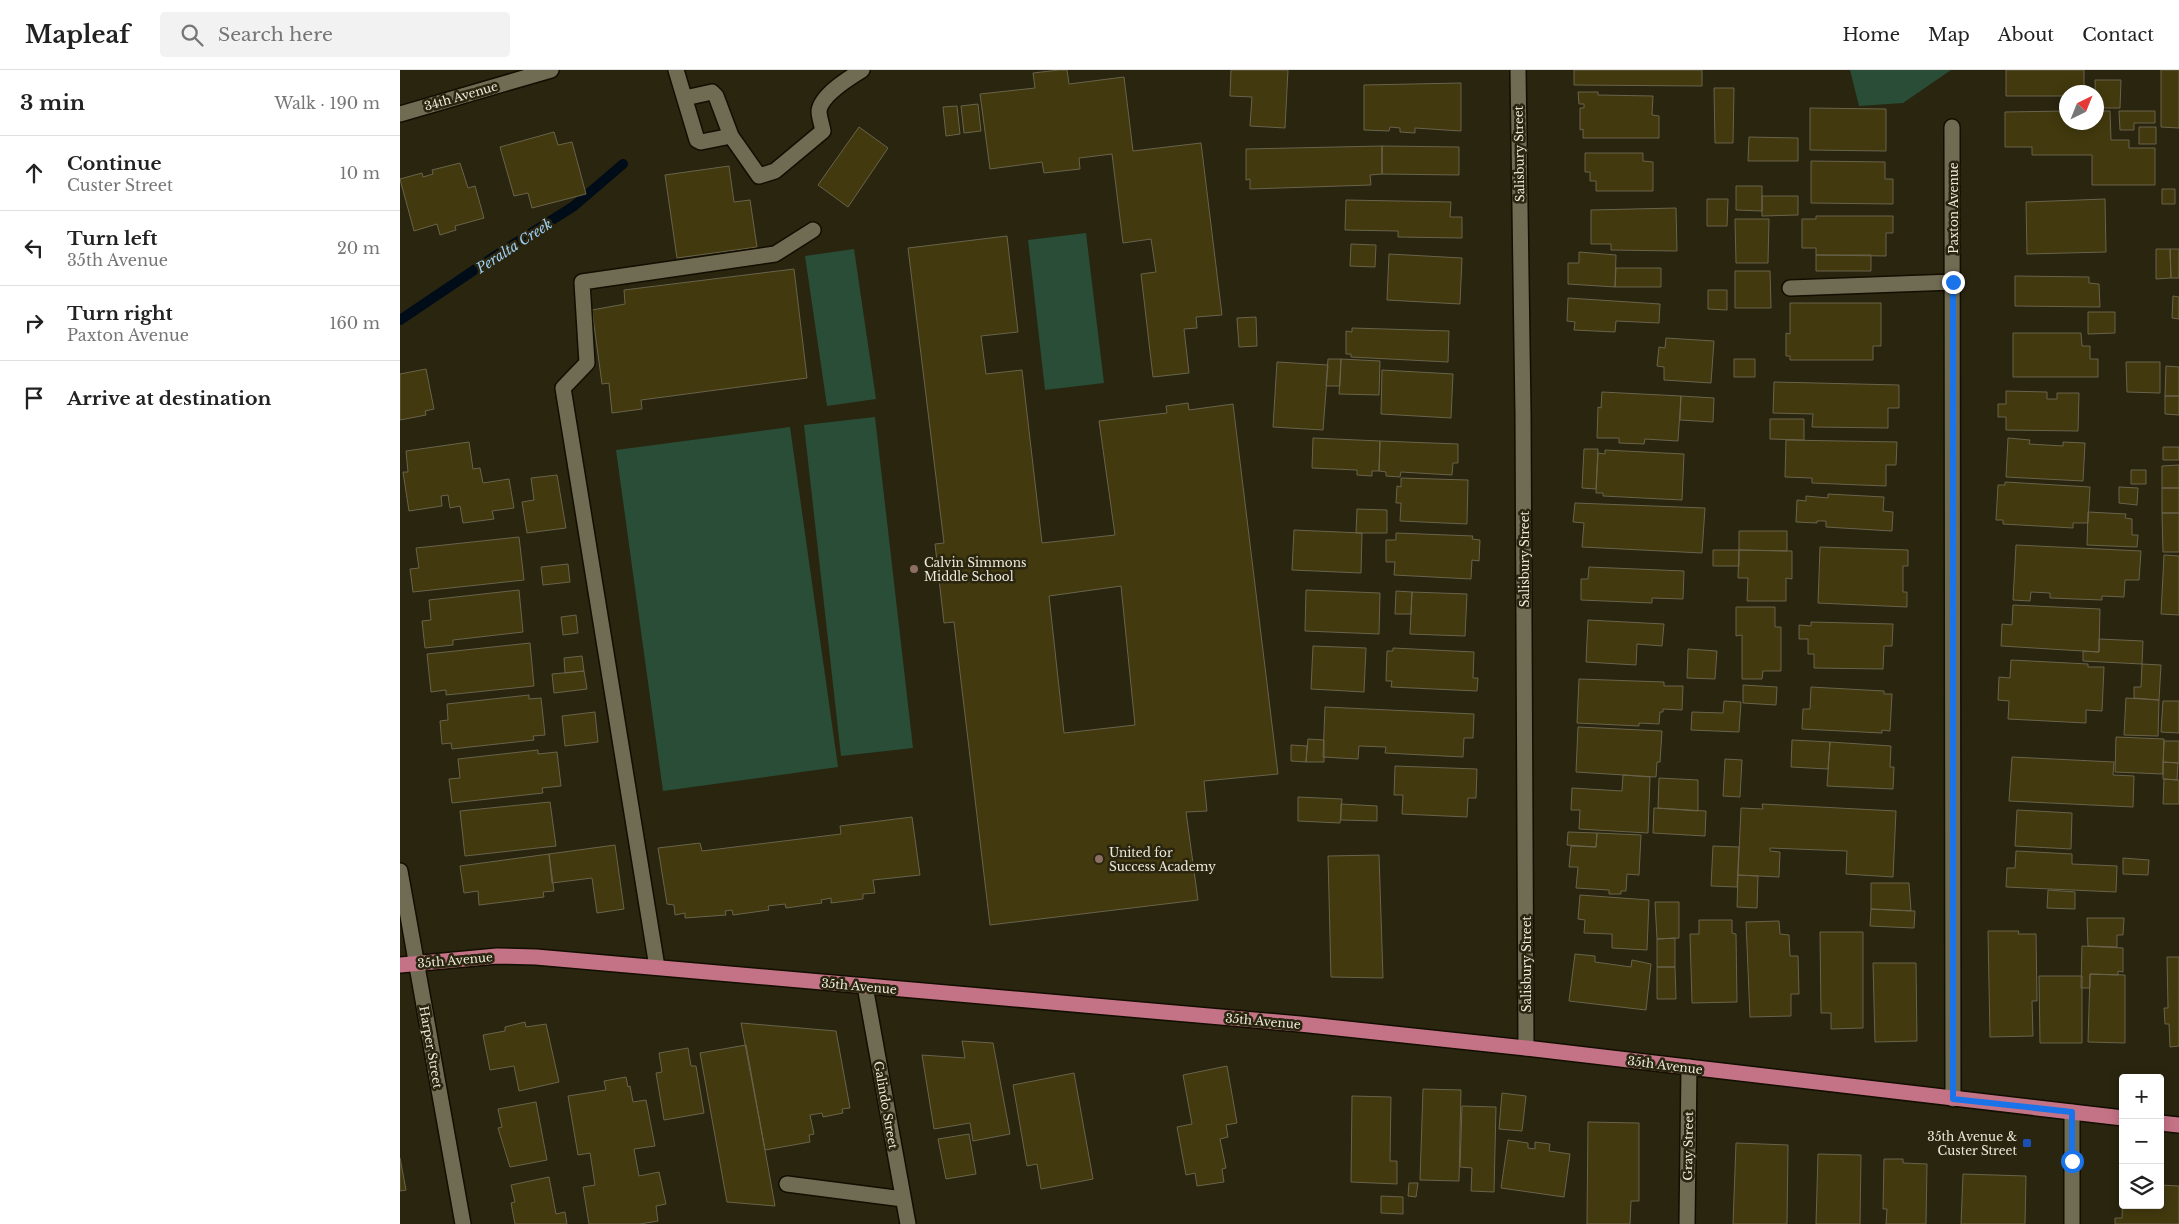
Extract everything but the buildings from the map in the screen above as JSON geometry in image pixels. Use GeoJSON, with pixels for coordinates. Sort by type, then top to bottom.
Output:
{"type":"FeatureCollection","features":[{"type":"Feature","properties":{"kind":"main road","name":"35th Avenue"},"geometry":{"type":"LineString","coordinates":[[400,965],[497,956],[536,957],[1300,1024],[1526,1048],[2119,1118]]}},
{"type":"Feature","properties":{"kind":"main road"},"geometry":{"type":"LineString","coordinates":[[2164,1123],[2179,1125]]}},
{"type":"Feature","properties":{"kind":"street","name":"34th Avenue"},"geometry":{"type":"LineString","coordinates":[[400,114],[551,70]]}},
{"type":"Feature","properties":{"kind":"street"},"geometry":{"type":"LineString","coordinates":[[676,70],[698,140],[702,142],[731,136]]}},
{"type":"Feature","properties":{"kind":"street"},"geometry":{"type":"LineString","coordinates":[[685,98],[712,92],[716,96],[731,136],[759,176],[775,171],[823,131],[819,110],[828,95],[848,78],[862,70]]}},
{"type":"Feature","properties":{"kind":"street","name":"Salisbury Street"},"geometry":{"type":"LineString","coordinates":[[1518,70],[1523,423],[1526,1048]]}},
{"type":"Feature","properties":{"kind":"street","name":"Paxton Avenue"},"geometry":{"type":"LineString","coordinates":[[1952,127],[1953,1099]]}},
{"type":"Feature","properties":{"kind":"street"},"geometry":{"type":"LineString","coordinates":[[657,967],[563,388],[587,362],[582,282],[775,254],[813,230]]}},
{"type":"Feature","properties":{"kind":"street"},"geometry":{"type":"LineString","coordinates":[[1790,288],[1953,282]]}},
{"type":"Feature","properties":{"kind":"street","name":"Harper Street"},"geometry":{"type":"LineString","coordinates":[[400,870],[463,1224]]}},
{"type":"Feature","properties":{"kind":"street","name":"Galindo Street"},"geometry":{"type":"LineString","coordinates":[[865,986],[908,1224]]}},
{"type":"Feature","properties":{"kind":"street","name":"Gray Street"},"geometry":{"type":"LineString","coordinates":[[1687,1224],[1689,1068]]}},
{"type":"Feature","properties":{"kind":"street"},"geometry":{"type":"LineString","coordinates":[[2072,1112],[2072,1224]]}},
{"type":"Feature","properties":{"kind":"street"},"geometry":{"type":"LineString","coordinates":[[787,1184],[903,1198]]}},
{"type":"Feature","properties":{"kind":"green space"},"geometry":{"type":"Polygon","coordinates":[[[1850,70],[1951,70],[1903,103],[1859,106],[1850,70]]]}},
{"type":"Feature","properties":{"kind":"green space"},"geometry":{"type":"Polygon","coordinates":[[[1086,233],[1104,383],[1045,390],[1028,240],[1086,233]]]}},
{"type":"Feature","properties":{"kind":"green space"},"geometry":{"type":"Polygon","coordinates":[[[854,249],[876,399],[827,406],[805,256],[854,249]]]}},
{"type":"Feature","properties":{"kind":"green space"},"geometry":{"type":"Polygon","coordinates":[[[875,417],[913,748],[841,756],[804,425],[875,417]]]}},
{"type":"Feature","properties":{"kind":"green space"},"geometry":{"type":"Polygon","coordinates":[[[790,427],[838,767],[663,791],[616,450],[790,427]]]}},
{"type":"Feature","properties":{"kind":"waterway","name":"Peralta Creek"},"geometry":{"type":"LineString","coordinates":[[400,320],[574,206],[623,164]]}},
{"type":"Feature","properties":{"kind":"place","name":"Calvin Simmons Middle School"},"geometry":{"type":"Point","coordinates":[914,569]}},
{"type":"Feature","properties":{"kind":"place","name":"United for Success Academy"},"geometry":{"type":"Point","coordinates":[1099,859]}},
{"type":"Feature","properties":{"kind":"place","name":"35th Avenue & Custer Street"},"geometry":{"type":"Point","coordinates":[2027,1143]}},
{"type":"Feature","properties":{"kind":"route"},"geometry":{"type":"LineString","coordinates":[[1953,282],[1953,1099],[2072,1112],[2072,1161]]}}]}
